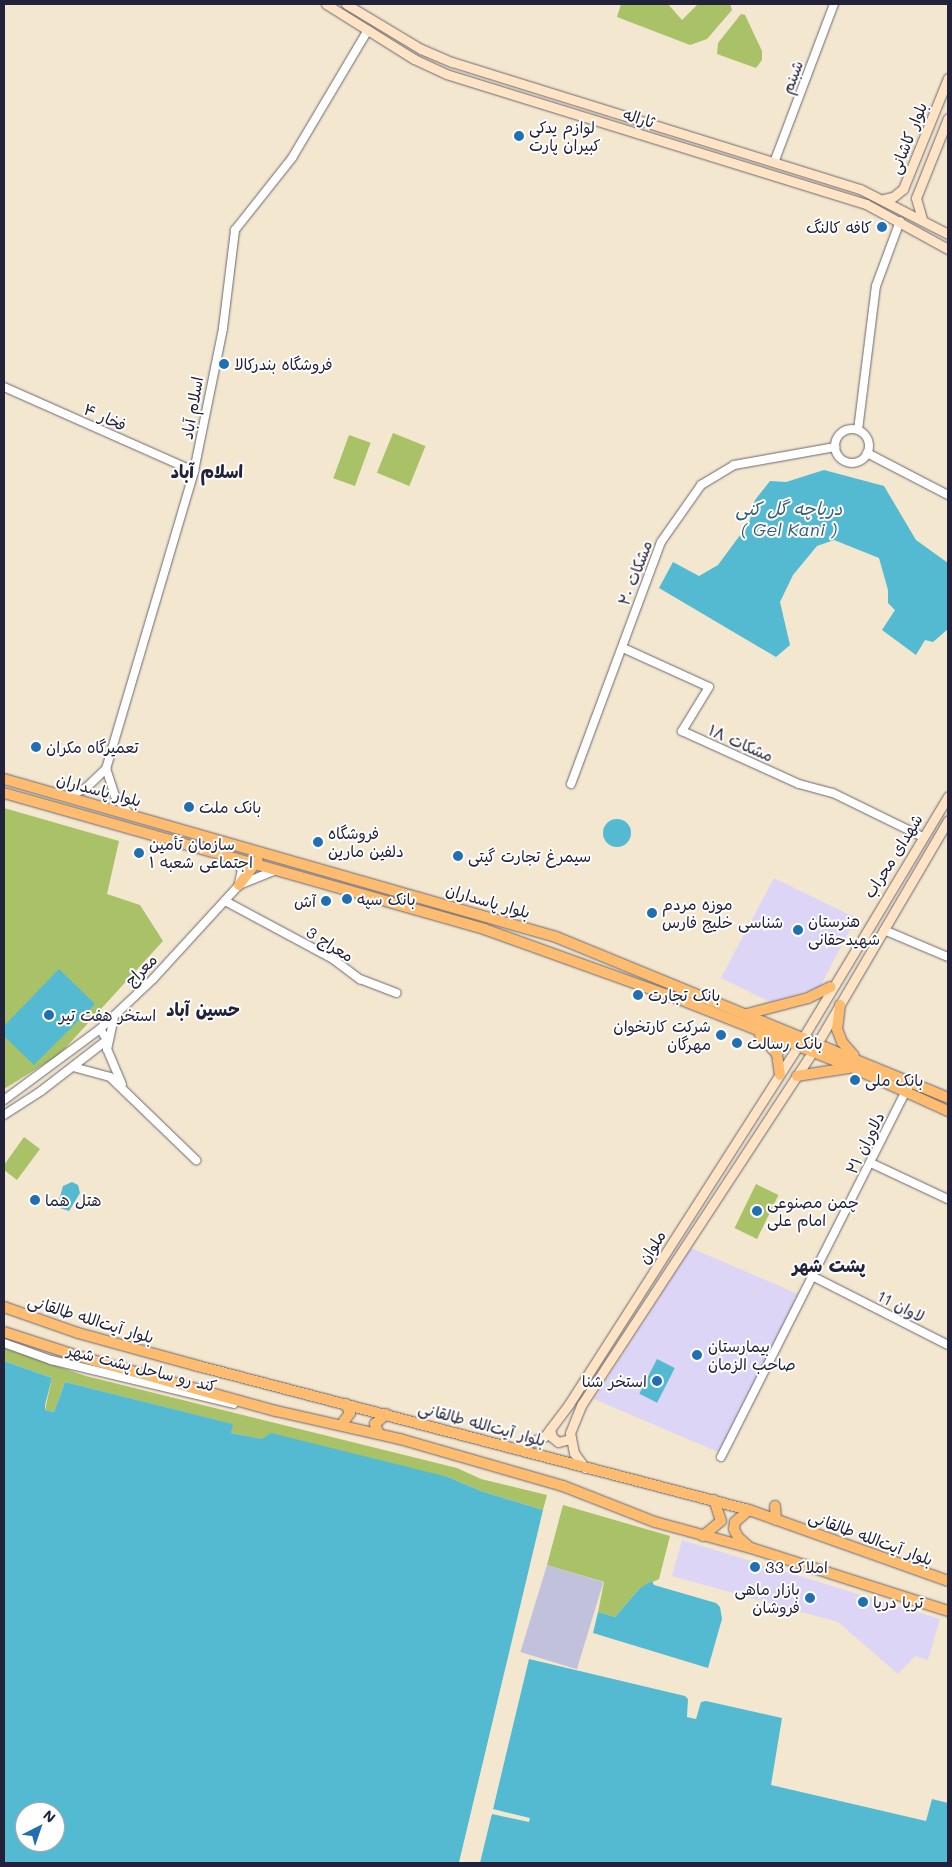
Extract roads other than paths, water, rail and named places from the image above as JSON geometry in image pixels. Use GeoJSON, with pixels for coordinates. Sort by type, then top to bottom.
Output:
{"type":"FeatureCollection","features":[{"type":"Feature","properties":{"kind":"main road","name":"ثاراله"},"geometry":{"type":"LineString","coordinates":[[326,4],[446,74],[534,103],[866,204],[948,248]]}},
{"type":"Feature","properties":{"kind":"main road","name":"ثاراله"},"geometry":{"type":"LineString","coordinates":[[346,4],[421,49],[538,91],[775,160],[884,199],[948,234]]}},
{"type":"Feature","properties":{"kind":"main road","name":"بلوار کاشانی"},"geometry":{"type":"LineString","coordinates":[[884,199],[893,197],[903,189],[948,78]]}},
{"type":"Feature","properties":{"kind":"main road"},"geometry":{"type":"LineString","coordinates":[[534,103],[538,91]]}},
{"type":"Feature","properties":{"kind":"main road","name":"بلوار کاشانی"},"geometry":{"type":"LineString","coordinates":[[916,198],[946,128],[948,118]]}},
{"type":"Feature","properties":{"kind":"main road"},"geometry":{"type":"LineString","coordinates":[[903,189],[907,195],[916,198],[922,219]]}},
{"type":"Feature","properties":{"kind":"main road","name":"بلوار پاسداران"},"geometry":{"type":"LineString","coordinates":[[4,780],[265,851],[556,937],[804,1036],[948,1098]]}},
{"type":"Feature","properties":{"kind":"main road","name":"بلوار پاسداران"},"geometry":{"type":"LineString","coordinates":[[4,793],[484,929],[687,1002],[811,1054],[851,1067],[948,1111]]}},
{"type":"Feature","properties":{"kind":"main road","name":"شهدای محراب"},"geometry":{"type":"LineString","coordinates":[[804,1036],[831,987],[948,796]]}},
{"type":"Feature","properties":{"kind":"main road","name":"شهدای محراب"},"geometry":{"type":"LineString","coordinates":[[818,1042],[948,820]]}},
{"type":"Feature","properties":{"kind":"main road"},"geometry":{"type":"LineString","coordinates":[[239,885],[265,851]]}},
{"type":"Feature","properties":{"kind":"main road"},"geometry":{"type":"LineString","coordinates":[[747,1014],[808,998],[831,987]]}},
{"type":"Feature","properties":{"kind":"main road"},"geometry":{"type":"LineString","coordinates":[[840,1005],[837,1029],[842,1042],[859,1060]]}},
{"type":"Feature","properties":{"kind":"main road"},"geometry":{"type":"LineString","coordinates":[[756,1031],[777,1054],[780,1075]]}},
{"type":"Feature","properties":{"kind":"main road"},"geometry":{"type":"LineString","coordinates":[[797,1048],[804,1036]]}},
{"type":"Feature","properties":{"kind":"main road"},"geometry":{"type":"LineString","coordinates":[[811,1054],[818,1042]]}},
{"type":"Feature","properties":{"kind":"main road","name":"ملوان"},"geometry":{"type":"LineString","coordinates":[[518,1448],[537,1442],[550,1430],[797,1048]]}},
{"type":"Feature","properties":{"kind":"main road","name":"ملوان"},"geometry":{"type":"LineString","coordinates":[[570,1439],[582,1404],[811,1054]]}},
{"type":"Feature","properties":{"kind":"main road"},"geometry":{"type":"LineString","coordinates":[[797,1076],[851,1067]]}},
{"type":"Feature","properties":{"kind":"main road","name":"بلوار آیت‌الله طالقانی"},"geometry":{"type":"LineString","coordinates":[[4,1307],[78,1333],[750,1510],[948,1581]]}},
{"type":"Feature","properties":{"kind":"main road"},"geometry":{"type":"LineString","coordinates":[[4,1332],[81,1357],[188,1384],[276,1411],[379,1434],[528,1476],[703,1536],[751,1548],[948,1611]]}},
{"type":"Feature","properties":{"kind":"main road"},"geometry":{"type":"LineString","coordinates":[[341,1425],[350,1413],[346,1404]]}},
{"type":"Feature","properties":{"kind":"main road"},"geometry":{"type":"LineString","coordinates":[[379,1434],[375,1424],[386,1414]]}},
{"type":"Feature","properties":{"kind":"main road"},"geometry":{"type":"LineString","coordinates":[[550,1430],[552,1437],[558,1442],[570,1439],[574,1454],[586,1468]]}},
{"type":"Feature","properties":{"kind":"main road"},"geometry":{"type":"LineString","coordinates":[[703,1536],[721,1521],[714,1500]]}},
{"type":"Feature","properties":{"kind":"main road"},"geometry":{"type":"LineString","coordinates":[[775,1506],[776,1520]]}},
{"type":"Feature","properties":{"kind":"main road"},"geometry":{"type":"LineString","coordinates":[[750,1510],[735,1522],[734,1529],[738,1537],[751,1548]]}},
{"type":"Feature","properties":{"kind":"street","name":"شبنم"},"geometry":{"type":"LineString","coordinates":[[775,160],[834,4]]}},
{"type":"Feature","properties":{"kind":"street","name":"اسلام آباد"},"geometry":{"type":"LineString","coordinates":[[106,769],[194,472],[223,328],[234,230],[292,158],[368,30]]}},
{"type":"Feature","properties":{"kind":"street"},"geometry":{"type":"LineString","coordinates":[[858,430],[842,432],[835,447],[841,459],[849,463],[858,462],[867,453],[867,440],[858,430],[876,286],[900,221]]}},
{"type":"Feature","properties":{"kind":"street","name":"فخار ۴"},"geometry":{"type":"LineString","coordinates":[[4,387],[194,472]]}},
{"type":"Feature","properties":{"kind":"street","name":"مشکات ۲۰"},"geometry":{"type":"LineString","coordinates":[[571,784],[661,542],[701,485],[734,465],[835,447]]}},
{"type":"Feature","properties":{"kind":"street"},"geometry":{"type":"LineString","coordinates":[[867,453],[948,496]]}},
{"type":"Feature","properties":{"kind":"street","name":"مشکات ۱۸"},"geometry":{"type":"LineString","coordinates":[[623,648],[709,687],[682,731],[799,784],[833,793],[922,837]]}},
{"type":"Feature","properties":{"kind":"street"},"geometry":{"type":"LineString","coordinates":[[68,797],[86,788],[106,769],[115,796],[129,814]]}},
{"type":"Feature","properties":{"kind":"street"},"geometry":{"type":"LineString","coordinates":[[232,857],[242,870],[239,885]]}},
{"type":"Feature","properties":{"kind":"street"},"geometry":{"type":"LineString","coordinates":[[239,885],[277,870]]}},
{"type":"Feature","properties":{"kind":"street","name":"معراج"},"geometry":{"type":"LineString","coordinates":[[4,1100],[58,1062],[100,1029],[153,979],[239,885]]}},
{"type":"Feature","properties":{"kind":"street","name":"معراج 3"},"geometry":{"type":"LineString","coordinates":[[225,900],[333,959],[360,979],[396,993]]}},
{"type":"Feature","properties":{"kind":"street"},"geometry":{"type":"LineString","coordinates":[[884,930],[948,957]]}},
{"type":"Feature","properties":{"kind":"street"},"geometry":{"type":"LineString","coordinates":[[4,1115],[66,1073],[107,1040],[114,1015]]}},
{"type":"Feature","properties":{"kind":"street"},"geometry":{"type":"LineString","coordinates":[[100,1029],[107,1040],[111,1064],[126,1091]]}},
{"type":"Feature","properties":{"kind":"street"},"geometry":{"type":"LineString","coordinates":[[58,1062],[66,1073]]}},
{"type":"Feature","properties":{"kind":"street"},"geometry":{"type":"LineString","coordinates":[[73,1067],[104,1074],[126,1091],[196,1160]]}},
{"type":"Feature","properties":{"kind":"street","name":"دلاوران ۲۱"},"geometry":{"type":"LineString","coordinates":[[721,1456],[814,1277],[906,1091]]}},
{"type":"Feature","properties":{"kind":"street"},"geometry":{"type":"LineString","coordinates":[[871,1162],[948,1199]]}},
{"type":"Feature","properties":{"kind":"street","name":"لاوان 11"},"geometry":{"type":"LineString","coordinates":[[814,1277],[948,1345]]}},
{"type":"Feature","properties":{"kind":"street","name":"کند رو ساحل پشت شهر"},"geometry":{"type":"LineString","coordinates":[[4,1343],[51,1360],[194,1396],[276,1411]]}},
{"type":"Feature","properties":{"kind":"water","name":"دریاچه گل کنی ( Gel Kani )"},"geometry":{"type":"Polygon","coordinates":[[[824,470],[884,486],[916,540],[948,563],[948,629],[933,642],[925,640],[916,655],[882,630],[895,610],[888,603],[888,590],[879,558],[834,540],[817,546],[793,575],[780,602],[790,645],[776,657],[659,588],[673,562],[699,576],[718,565],[749,523],[755,500],[770,481],[786,482],[824,470]]]}},
{"type":"Feature","properties":{"kind":"water"},"geometry":{"type":"Polygon","coordinates":[[[617,819],[627,823],[631,833],[627,843],[617,847],[607,843],[603,833],[607,823],[617,819]]]}},
{"type":"Feature","properties":{"kind":"water","name":"استخر هفت تیر"},"geometry":{"type":"Polygon","coordinates":[[[59,969],[95,1004],[34,1065],[4,1036],[4,1026],[59,969]]]}},
{"type":"Feature","properties":{"kind":"water"},"geometry":{"type":"Polygon","coordinates":[[[72,1182],[78,1185],[80,1193],[69,1211],[57,1207],[63,1186],[72,1182]]]}},
{"type":"Feature","properties":{"kind":"water","name":"استخر شنا"},"geometry":{"type":"Polygon","coordinates":[[[657,1359],[675,1368],[657,1403],[639,1394],[657,1359]]]}},
{"type":"Feature","properties":{"kind":"water"},"geometry":{"type":"Polygon","coordinates":[[[4,1361],[52,1378],[45,1410],[54,1412],[65,1382],[233,1424],[231,1433],[262,1439],[271,1433],[448,1477],[481,1491],[543,1510],[459,1863],[4,1863],[4,1361]]]}},
{"type":"Feature","properties":{"kind":"water"},"geometry":{"type":"Polygon","coordinates":[[[652,1581],[654,1585],[716,1603],[720,1607],[722,1619],[708,1668],[593,1633],[598,1612],[615,1617],[640,1588],[652,1581]]]}},
{"type":"Feature","properties":{"kind":"water"},"geometry":{"type":"Polygon","coordinates":[[[529,1659],[685,1696],[688,1699],[687,1717],[696,1719],[701,1702],[706,1701],[782,1718],[771,1785],[926,1821],[932,1799],[948,1803],[948,1863],[480,1863],[529,1659]]]}},
{"type":"Feature","properties":{"kind":"place","name":"لوازم یدکی کبیران پارت"},"geometry":{"type":"Point","coordinates":[519,136]}},
{"type":"Feature","properties":{"kind":"place","name":"کافه کالنگ"},"geometry":{"type":"Point","coordinates":[882,227]}},
{"type":"Feature","properties":{"kind":"place","name":"فروشگاه بندرکالا"},"geometry":{"type":"Point","coordinates":[224,364]}},
{"type":"Feature","properties":{"kind":"place","name":"تعمیرگاه مکران"},"geometry":{"type":"Point","coordinates":[36,747]}},
{"type":"Feature","properties":{"kind":"place","name":"بانک ملت"},"geometry":{"type":"Point","coordinates":[189,807]}},
{"type":"Feature","properties":{"kind":"place","name":"فروشگاه دلفین مارین"},"geometry":{"type":"Point","coordinates":[318,842]}},
{"type":"Feature","properties":{"kind":"place","name":"سازمان تأمین اجتماعی شعبه ۱"},"geometry":{"type":"Point","coordinates":[139,853]}},
{"type":"Feature","properties":{"kind":"place","name":"سیمرغ تجارت گیتی"},"geometry":{"type":"Point","coordinates":[458,856]}},
{"type":"Feature","properties":{"kind":"place","name":"بانک سپه"},"geometry":{"type":"Point","coordinates":[347,899]}},
{"type":"Feature","properties":{"kind":"place","name":"آش"},"geometry":{"type":"Point","coordinates":[326,901]}},
{"type":"Feature","properties":{"kind":"place","name":"موزه مردم شناسی خلیج فارس"},"geometry":{"type":"Point","coordinates":[652,913]}},
{"type":"Feature","properties":{"kind":"place","name":"هنرستان شهیدحقانی"},"geometry":{"type":"Point","coordinates":[798,930]}},
{"type":"Feature","properties":{"kind":"place","name":"بانک تجارت"},"geometry":{"type":"Point","coordinates":[638,995]}},
{"type":"Feature","properties":{"kind":"place","name":"استخر هفت تیر"},"geometry":{"type":"Point","coordinates":[49,1015]}},
{"type":"Feature","properties":{"kind":"place","name":"شرکت کارتخوان مهرگان"},"geometry":{"type":"Point","coordinates":[721,1035]}},
{"type":"Feature","properties":{"kind":"place","name":"بانک رسالت"},"geometry":{"type":"Point","coordinates":[737,1043]}},
{"type":"Feature","properties":{"kind":"place","name":"بانک ملی"},"geometry":{"type":"Point","coordinates":[855,1080]}},
{"type":"Feature","properties":{"kind":"place","name":"هتل هما"},"geometry":{"type":"Point","coordinates":[35,1200]}},
{"type":"Feature","properties":{"kind":"place","name":"چمن مصنوعی امام علی"},"geometry":{"type":"Point","coordinates":[757,1211]}},
{"type":"Feature","properties":{"kind":"place","name":"بیمارستان صاحب الزمان"},"geometry":{"type":"Point","coordinates":[697,1355]}},
{"type":"Feature","properties":{"kind":"place","name":"استخر شنا"},"geometry":{"type":"Point","coordinates":[657,1381]}},
{"type":"Feature","properties":{"kind":"place","name":"املاک 33"},"geometry":{"type":"Point","coordinates":[755,1567]}},
{"type":"Feature","properties":{"kind":"place","name":"بازار ماهی فروشان"},"geometry":{"type":"Point","coordinates":[810,1598]}},
{"type":"Feature","properties":{"kind":"place","name":"تریا دریا"},"geometry":{"type":"Point","coordinates":[863,1602]}},
{"type":"Feature","properties":{"kind":"district","name":"اسلام آباد"},"geometry":{"type":"Point","coordinates":[207,471]}},
{"type":"Feature","properties":{"kind":"district","name":"حسین آباد"},"geometry":{"type":"Point","coordinates":[203,1009]}},
{"type":"Feature","properties":{"kind":"district","name":"پشت شهر"},"geometry":{"type":"Point","coordinates":[829,1265]}}]}
